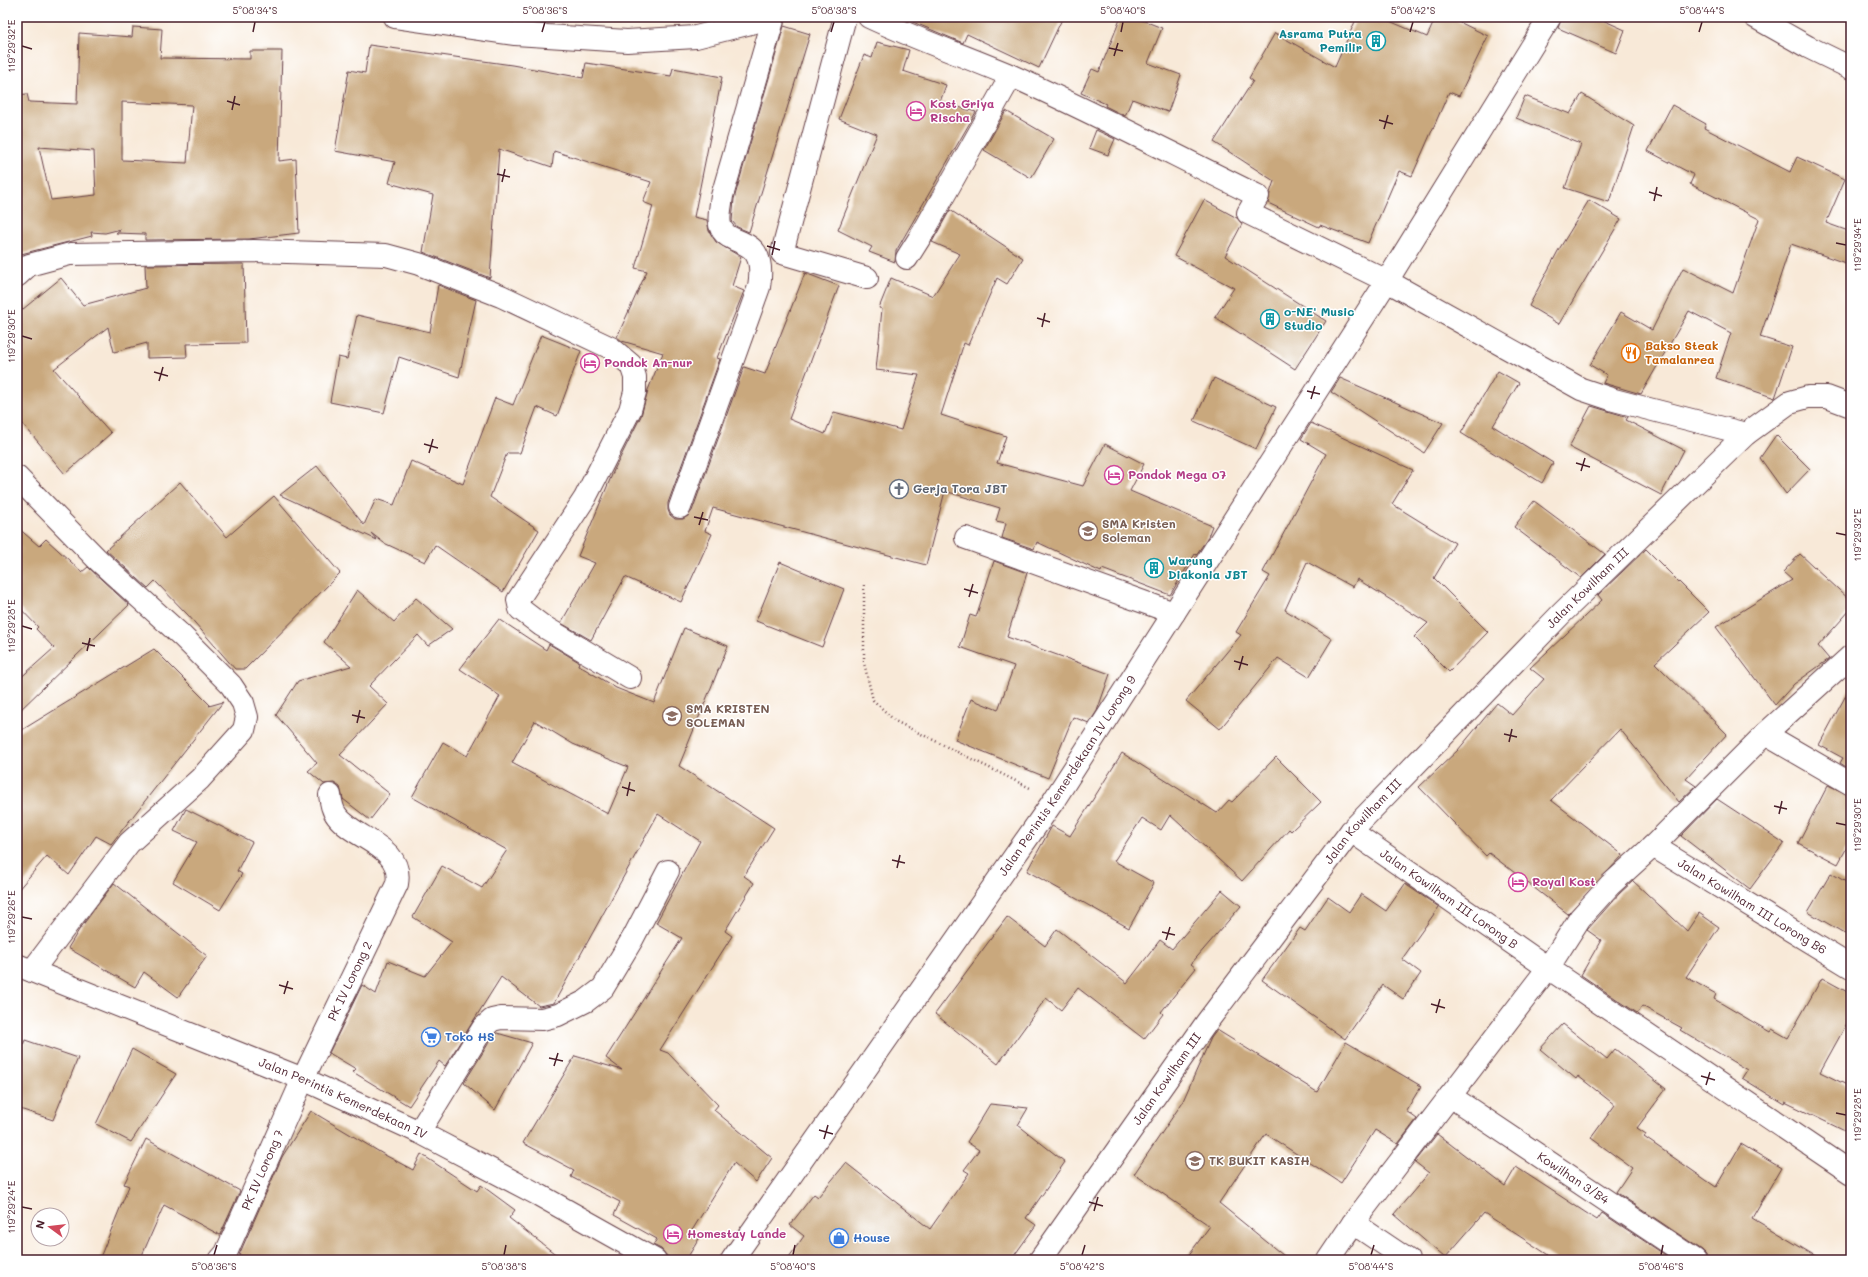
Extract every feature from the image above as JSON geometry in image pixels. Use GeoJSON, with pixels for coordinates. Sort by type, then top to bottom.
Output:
{"type":"FeatureCollection","features":[{"type":"Feature","properties":{"kind":"street"},"geometry":{"type":"LineString","coordinates":[[395,17],[515,34],[627,41],[696,37],[774,17]]}},
{"type":"Feature","properties":{"kind":"street"},"geometry":{"type":"LineString","coordinates":[[680,507],[761,278],[759,260],[753,248],[725,233],[721,226],[720,217],[722,196],[774,17]]}},
{"type":"Feature","properties":{"kind":"street"},"geometry":{"type":"LineString","coordinates":[[845,17],[782,253],[867,278]]}},
{"type":"Feature","properties":{"kind":"street"},"geometry":{"type":"LineString","coordinates":[[869,17],[908,35],[1011,76],[1134,134],[1258,196],[1248,213],[1387,281],[1581,388],[1594,394],[1746,434]]}},
{"type":"Feature","properties":{"kind":"street","name":"Jalan Perintis Kemerdekaan IV Lorong 9"},"geometry":{"type":"LineString","coordinates":[[732,1260],[1054,800],[1387,281],[1550,17]]}},
{"type":"Feature","properties":{"kind":"street"},"geometry":{"type":"LineString","coordinates":[[1755,17],[1808,47],[1851,68]]}},
{"type":"Feature","properties":{"kind":"street"},"geometry":{"type":"LineString","coordinates":[[907,258],[924,231],[1011,76]]}},
{"type":"Feature","properties":{"kind":"street"},"geometry":{"type":"LineString","coordinates":[[17,276],[30,265],[70,254],[254,251],[386,255],[419,264],[501,296],[611,348],[631,365],[635,377],[635,392],[630,410],[585,498],[518,600],[520,609],[541,625],[630,678]]}},
{"type":"Feature","properties":{"kind":"street","name":"Jalan Kowilham III"},"geometry":{"type":"LineString","coordinates":[[1040,1260],[1207,1022],[1350,831],[1562,613],[1746,434],[1790,402],[1808,397],[1828,397],[1851,406]]}},
{"type":"Feature","properties":{"kind":"street"},"geometry":{"type":"LineString","coordinates":[[17,477],[97,559],[182,636],[231,685],[243,703],[248,717],[244,730],[200,779],[129,843],[24,968]]}},
{"type":"Feature","properties":{"kind":"street"},"geometry":{"type":"LineString","coordinates":[[966,538],[1174,613]]}},
{"type":"Feature","properties":{"kind":"street"},"geometry":{"type":"LineString","coordinates":[[1328,1260],[1353,1223],[1548,968],[1580,918],[1610,885],[1653,846],[1765,734],[1851,656]]}},
{"type":"Feature","properties":{"kind":"street"},"geometry":{"type":"LineString","coordinates":[[1765,734],[1851,784]]}},
{"type":"Feature","properties":{"kind":"street","name":"PK IV Lorong 2"},"geometry":{"type":"LineString","coordinates":[[302,1079],[397,884],[398,870],[395,863],[384,850],[340,820],[334,811],[330,795]]}},
{"type":"Feature","properties":{"kind":"street","name":"Jalan Kowilham III Lorong B"},"geometry":{"type":"LineString","coordinates":[[1350,831],[1548,968],[1851,1173]]}},
{"type":"Feature","properties":{"kind":"street","name":"Jalan Kowilham III Lorong B6"},"geometry":{"type":"LineString","coordinates":[[1653,846],[1851,967]]}},
{"type":"Feature","properties":{"kind":"street"},"geometry":{"type":"LineString","coordinates":[[419,1132],[483,1028],[492,1020],[500,1018],[542,1019],[558,1015],[586,1001],[603,988],[633,938],[668,871]]}},
{"type":"Feature","properties":{"kind":"street","name":"Jalan Perintis Kemerdekaan IV"},"geometry":{"type":"LineString","coordinates":[[24,968],[302,1079],[419,1132],[539,1195],[655,1260]]}},
{"type":"Feature","properties":{"kind":"street","name":"PK IV Lorong 7"},"geometry":{"type":"LineString","coordinates":[[228,1258],[302,1079]]}},
{"type":"Feature","properties":{"kind":"street","name":"Kowilhan 3/B4"},"geometry":{"type":"LineString","coordinates":[[1450,1096],[1695,1260]]}},
{"type":"Feature","properties":{"kind":"street"},"geometry":{"type":"LineString","coordinates":[[1353,1223],[1408,1260]]}},
{"type":"Feature","properties":{"kind":"path"},"geometry":{"type":"LineString","coordinates":[[864,585],[864,663],[873,700],[895,721],[1054,800]]}},
{"type":"Feature","properties":{"kind":"building"},"geometry":{"type":"Polygon","coordinates":[[[901,17],[1063,17],[1039,68],[967,34],[963,43],[901,17]]]}},
{"type":"Feature","properties":{"kind":"building"},"geometry":{"type":"Polygon","coordinates":[[[1121,17],[1134,17],[1162,28],[1148,63],[1181,75],[1168,112],[1132,99],[1125,116],[1105,106],[1106,104],[1081,93],[1092,69],[1099,72],[1121,17]]]}},
{"type":"Feature","properties":{"kind":"building"},"geometry":{"type":"Polygon","coordinates":[[[1357,17],[1380,17],[1427,37],[1436,17],[1449,17],[1488,36],[1459,96],[1449,92],[1412,176],[1399,171],[1368,243],[1320,225],[1319,227],[1268,203],[1274,181],[1214,142],[1253,81],[1249,78],[1275,33],[1335,67],[1357,17]]]}},
{"type":"Feature","properties":{"kind":"building"},"geometry":{"type":"Polygon","coordinates":[[[1562,17],[1596,17],[1625,30],[1616,53],[1558,28],[1562,17]]]}},
{"type":"Feature","properties":{"kind":"building"},"geometry":{"type":"Polygon","coordinates":[[[784,26],[810,34],[749,232],[737,227],[732,221],[734,199],[784,26]]]}},
{"type":"Feature","properties":{"kind":"building"},"geometry":{"type":"Polygon","coordinates":[[[133,27],[162,29],[160,58],[250,59],[250,51],[282,51],[279,161],[296,159],[299,233],[249,239],[145,240],[145,234],[116,233],[121,229],[105,233],[91,232],[92,236],[17,255],[17,95],[27,94],[29,102],[77,104],[79,33],[132,37],[133,27]],[[122,102],[122,160],[187,163],[192,105],[122,102]],[[39,147],[51,200],[96,195],[94,151],[39,147]]]}},
{"type":"Feature","properties":{"kind":"building"},"geometry":{"type":"Polygon","coordinates":[[[877,42],[909,50],[903,71],[946,85],[940,102],[976,112],[896,251],[895,262],[869,252],[872,247],[838,230],[877,134],[839,119],[864,55],[872,58],[877,42]]]}},
{"type":"Feature","properties":{"kind":"building"},"geometry":{"type":"Polygon","coordinates":[[[369,45],[512,65],[583,78],[586,63],[671,76],[673,68],[722,77],[694,217],[707,220],[709,231],[716,242],[741,257],[732,286],[744,291],[717,358],[720,359],[668,503],[670,515],[675,519],[683,519],[692,511],[744,367],[765,374],[805,273],[839,286],[789,419],[825,434],[834,412],[901,430],[919,375],[876,370],[882,309],[879,308],[891,278],[933,296],[960,254],[932,242],[950,210],[1023,258],[1007,284],[997,278],[968,345],[964,343],[941,415],[1006,436],[997,463],[1083,486],[1105,444],[1144,464],[1130,491],[1212,526],[1207,539],[1196,555],[1195,554],[1170,595],[1102,569],[1101,572],[1037,542],[1034,549],[1002,538],[1006,523],[996,521],[1000,508],[945,491],[926,565],[713,508],[705,531],[712,534],[681,602],[625,577],[591,640],[561,623],[595,563],[578,556],[614,470],[641,416],[648,390],[663,353],[622,341],[617,337],[647,271],[635,268],[653,206],[643,202],[651,182],[554,151],[552,167],[499,149],[490,278],[423,252],[433,195],[389,183],[395,162],[335,151],[349,70],[365,73],[369,45]]]}},
{"type":"Feature","properties":{"kind":"building"},"geometry":{"type":"Polygon","coordinates":[[[1582,94],[1634,126],[1609,202],[1565,188],[1581,144],[1516,118],[1525,96],[1570,114],[1582,94]]]}},
{"type":"Feature","properties":{"kind":"building"},"geometry":{"type":"Polygon","coordinates":[[[1672,105],[1706,124],[1704,128],[1790,172],[1797,157],[1845,179],[1826,223],[1851,232],[1851,265],[1791,244],[1760,337],[1792,347],[1775,398],[1716,378],[1731,333],[1689,311],[1641,394],[1603,383],[1607,375],[1590,365],[1621,312],[1652,330],[1683,268],[1733,293],[1759,219],[1690,184],[1694,175],[1648,151],[1672,105]]]}},
{"type":"Feature","properties":{"kind":"building"},"geometry":{"type":"Polygon","coordinates":[[[1006,111],[1054,139],[1031,178],[984,150],[1006,111]]]}},
{"type":"Feature","properties":{"kind":"building"},"geometry":{"type":"Polygon","coordinates":[[[1096,130],[1115,139],[1108,155],[1089,148],[1096,130]]]}},
{"type":"Feature","properties":{"kind":"building","name":"o-NE' Music Studio"},"geometry":{"type":"Polygon","coordinates":[[[1204,200],[1237,218],[1242,224],[1225,256],[1326,321],[1295,369],[1215,317],[1234,288],[1174,256],[1204,200]]]}},
{"type":"Feature","properties":{"kind":"building"},"geometry":{"type":"Polygon","coordinates":[[[1589,200],[1621,219],[1559,324],[1529,306],[1558,251],[1589,200]]]}},
{"type":"Feature","properties":{"kind":"building"},"geometry":{"type":"Polygon","coordinates":[[[244,264],[246,343],[186,344],[187,357],[147,358],[147,343],[114,352],[108,327],[54,369],[111,433],[65,474],[17,417],[17,314],[61,278],[83,305],[146,288],[145,265],[244,264]]]}},
{"type":"Feature","properties":{"kind":"building"},"geometry":{"type":"Polygon","coordinates":[[[438,285],[476,300],[459,377],[399,357],[384,413],[330,402],[338,357],[347,359],[357,315],[430,332],[438,285]]]}},
{"type":"Feature","properties":{"kind":"building"},"geometry":{"type":"Polygon","coordinates":[[[541,335],[581,351],[557,416],[537,407],[520,453],[507,453],[490,497],[539,530],[503,592],[435,545],[425,562],[384,543],[371,533],[377,540],[280,495],[317,466],[364,525],[376,499],[394,505],[411,461],[463,484],[495,398],[513,405],[541,335]]]}},
{"type":"Feature","properties":{"kind":"building"},"geometry":{"type":"Polygon","coordinates":[[[1498,371],[1519,383],[1493,426],[1553,463],[1542,483],[1461,433],[1498,371]]]}},
{"type":"Feature","properties":{"kind":"building"},"geometry":{"type":"Polygon","coordinates":[[[1214,378],[1276,407],[1256,449],[1194,421],[1214,378]]]}},
{"type":"Feature","properties":{"kind":"building"},"geometry":{"type":"Polygon","coordinates":[[[1340,378],[1443,423],[1424,453],[1331,392],[1340,378]]]}},
{"type":"Feature","properties":{"kind":"building"},"geometry":{"type":"Polygon","coordinates":[[[1591,406],[1628,417],[1626,420],[1684,450],[1661,495],[1569,447],[1591,406]]]}},
{"type":"Feature","properties":{"kind":"building"},"geometry":{"type":"Polygon","coordinates":[[[1311,423],[1413,470],[1392,504],[1455,543],[1434,578],[1488,632],[1449,672],[1414,637],[1428,623],[1357,579],[1353,587],[1307,562],[1285,610],[1332,639],[1309,677],[1278,658],[1220,729],[1186,701],[1241,635],[1236,632],[1270,576],[1263,572],[1326,454],[1301,439],[1311,423]]]}},
{"type":"Feature","properties":{"kind":"building"},"geometry":{"type":"Polygon","coordinates":[[[1776,435],[1810,469],[1786,494],[1760,458],[1776,435]]]}},
{"type":"Feature","properties":{"kind":"building"},"geometry":{"type":"Polygon","coordinates":[[[180,482],[227,537],[274,496],[340,573],[245,669],[235,669],[188,615],[155,581],[148,588],[106,550],[180,482]]]}},
{"type":"Feature","properties":{"kind":"building"},"geometry":{"type":"Polygon","coordinates":[[[1534,501],[1605,554],[1581,578],[1514,527],[1534,501]]]}},
{"type":"Feature","properties":{"kind":"building"},"geometry":{"type":"Polygon","coordinates":[[[17,527],[39,546],[46,539],[82,572],[88,567],[129,605],[17,713],[17,681],[54,648],[36,629],[38,627],[17,605],[17,527]]]}},
{"type":"Feature","properties":{"kind":"building"},"geometry":{"type":"Polygon","coordinates":[[[1646,549],[1709,612],[1655,663],[1727,734],[1686,779],[1696,786],[1679,802],[1620,729],[1551,800],[1623,855],[1568,914],[1489,853],[1486,856],[1419,787],[1458,750],[1497,703],[1512,715],[1544,679],[1530,668],[1602,600],[1598,595],[1646,549]]]}},
{"type":"Feature","properties":{"kind":"building"},"geometry":{"type":"Polygon","coordinates":[[[1800,554],[1851,601],[1851,609],[1818,646],[1829,659],[1794,684],[1775,705],[1716,627],[1792,580],[1783,572],[1800,554]]]}},
{"type":"Feature","properties":{"kind":"building"},"geometry":{"type":"Polygon","coordinates":[[[994,561],[1027,573],[1007,637],[1110,674],[1097,711],[1089,723],[1073,717],[1048,778],[955,740],[971,699],[998,710],[1014,666],[960,647],[970,615],[976,617],[994,561]]]}},
{"type":"Feature","properties":{"kind":"building"},"geometry":{"type":"Polygon","coordinates":[[[780,562],[844,589],[822,647],[756,621],[780,562]]]}},
{"type":"Feature","properties":{"kind":"building"},"geometry":{"type":"Polygon","coordinates":[[[357,590],[394,622],[416,598],[452,629],[428,646],[418,635],[369,686],[388,704],[340,755],[390,794],[370,820],[343,799],[340,787],[334,783],[324,784],[308,771],[317,763],[276,715],[298,681],[351,666],[324,642],[357,590]]]}},
{"type":"Feature","properties":{"kind":"building"},"geometry":{"type":"Polygon","coordinates":[[[499,619],[546,650],[549,644],[579,662],[578,665],[616,688],[654,703],[684,628],[728,646],[679,766],[774,828],[744,876],[754,883],[725,931],[732,936],[660,1050],[668,1053],[718,1105],[714,1110],[772,1158],[756,1182],[734,1163],[691,1232],[700,1237],[686,1260],[672,1260],[661,1249],[653,1245],[657,1239],[614,1215],[620,1202],[571,1177],[574,1170],[523,1143],[575,1056],[622,1070],[606,1058],[682,938],[656,923],[700,841],[658,814],[554,1003],[539,1006],[501,977],[445,1066],[439,1061],[409,1106],[353,1072],[356,1069],[329,1053],[362,985],[376,994],[388,961],[425,976],[452,942],[413,917],[442,866],[482,888],[507,850],[412,797],[443,742],[467,756],[500,696],[460,669],[499,619]],[[535,721],[512,763],[608,814],[628,767],[573,744],[535,721]]]}},
{"type":"Feature","properties":{"kind":"building"},"geometry":{"type":"Polygon","coordinates":[[[154,649],[210,705],[209,706],[223,702],[111,844],[96,836],[69,875],[47,856],[17,891],[17,733],[154,649]]]}},
{"type":"Feature","properties":{"kind":"building"},"geometry":{"type":"Polygon","coordinates":[[[1851,686],[1851,770],[1840,763],[1843,758],[1819,745],[1851,686]]]}},
{"type":"Feature","properties":{"kind":"building"},"geometry":{"type":"Polygon","coordinates":[[[1122,753],[1217,813],[1229,800],[1232,802],[1276,757],[1321,802],[1291,831],[1289,829],[1242,881],[1170,815],[1161,830],[1142,818],[1114,861],[1154,883],[1129,928],[1027,871],[1052,826],[1070,836],[1122,753]]]}},
{"type":"Feature","properties":{"kind":"building"},"geometry":{"type":"Polygon","coordinates":[[[1828,785],[1851,796],[1851,840],[1838,864],[1798,843],[1828,785]]]}},
{"type":"Feature","properties":{"kind":"building"},"geometry":{"type":"Polygon","coordinates":[[[1717,799],[1784,843],[1750,889],[1681,836],[1717,799]]]}},
{"type":"Feature","properties":{"kind":"building"},"geometry":{"type":"Polygon","coordinates":[[[186,809],[252,842],[237,871],[242,874],[220,910],[173,882],[197,842],[174,831],[186,809]]]}},
{"type":"Feature","properties":{"kind":"building"},"geometry":{"type":"Polygon","coordinates":[[[1831,873],[1851,885],[1851,937],[1808,912],[1831,873]]]}},
{"type":"Feature","properties":{"kind":"building"},"geometry":{"type":"Polygon","coordinates":[[[1633,881],[1687,931],[1699,913],[1719,927],[1686,977],[1716,994],[1714,999],[1770,1032],[1772,1029],[1788,1038],[1822,978],[1851,994],[1851,1016],[1820,1072],[1851,1087],[1851,1134],[1785,1102],[1784,1104],[1742,1078],[1747,1070],[1680,1030],[1682,1028],[1642,1006],[1637,1013],[1581,975],[1601,940],[1587,930],[1619,894],[1633,881]]]}},
{"type":"Feature","properties":{"kind":"building"},"geometry":{"type":"Polygon","coordinates":[[[114,883],[207,956],[178,997],[144,972],[135,987],[68,948],[79,930],[114,883]]]}},
{"type":"Feature","properties":{"kind":"building"},"geometry":{"type":"Polygon","coordinates":[[[1405,884],[1439,907],[1402,959],[1421,973],[1403,999],[1383,985],[1345,1039],[1262,980],[1300,928],[1305,931],[1328,897],[1349,912],[1361,894],[1386,911],[1405,884]]]}},
{"type":"Feature","properties":{"kind":"building"},"geometry":{"type":"Polygon","coordinates":[[[1222,890],[1241,906],[1191,964],[1196,968],[1161,1012],[1163,1014],[1144,1039],[1078,988],[1061,1010],[1046,998],[998,1064],[935,1014],[1007,917],[1045,946],[1057,929],[1127,983],[1160,940],[1172,949],[1222,890]]]}},
{"type":"Feature","properties":{"kind":"building"},"geometry":{"type":"Polygon","coordinates":[[[1563,1024],[1607,1059],[1615,1049],[1666,1089],[1637,1128],[1646,1134],[1644,1137],[1716,1187],[1741,1144],[1781,1168],[1752,1218],[1822,1260],[1707,1260],[1706,1254],[1702,1250],[1616,1192],[1632,1168],[1591,1138],[1615,1105],[1578,1076],[1576,1079],[1540,1049],[1563,1024]]]}},
{"type":"Feature","properties":{"kind":"building"},"geometry":{"type":"Polygon","coordinates":[[[1217,1030],[1317,1092],[1346,1042],[1421,1086],[1406,1111],[1417,1119],[1398,1144],[1375,1130],[1341,1183],[1266,1134],[1219,1203],[1289,1260],[1185,1260],[1210,1226],[1134,1174],[1182,1103],[1211,1038],[1217,1030]]]}},
{"type":"Feature","properties":{"kind":"building"},"geometry":{"type":"Polygon","coordinates":[[[497,1033],[532,1043],[495,1110],[464,1083],[493,1036],[497,1033]]]}},
{"type":"Feature","properties":{"kind":"building"},"geometry":{"type":"Polygon","coordinates":[[[25,1040],[78,1058],[53,1120],[17,1108],[17,1061],[25,1040]]]}},
{"type":"Feature","properties":{"kind":"building"},"geometry":{"type":"Polygon","coordinates":[[[132,1049],[176,1074],[131,1142],[96,1124],[132,1049]]]}},
{"type":"Feature","properties":{"kind":"building"},"geometry":{"type":"Polygon","coordinates":[[[990,1104],[1028,1108],[1018,1125],[1065,1162],[1026,1218],[1036,1225],[1011,1260],[787,1260],[804,1236],[790,1225],[814,1194],[818,1197],[846,1163],[930,1229],[969,1173],[964,1170],[979,1150],[967,1142],[990,1104]]]}},
{"type":"Feature","properties":{"kind":"building"},"geometry":{"type":"Polygon","coordinates":[[[311,1111],[413,1170],[421,1154],[477,1191],[481,1185],[515,1210],[509,1218],[563,1260],[250,1260],[239,1255],[282,1157],[311,1111]]]}},
{"type":"Feature","properties":{"kind":"building"},"geometry":{"type":"Polygon","coordinates":[[[1437,1134],[1505,1186],[1516,1167],[1597,1220],[1602,1213],[1673,1260],[1556,1260],[1484,1213],[1445,1258],[1394,1214],[1429,1173],[1415,1162],[1437,1134]]]}},
{"type":"Feature","properties":{"kind":"building"},"geometry":{"type":"Polygon","coordinates":[[[146,1139],[240,1191],[220,1235],[164,1205],[140,1260],[99,1260],[129,1186],[124,1184],[146,1139]]]}},
{"type":"Feature","properties":{"kind":"place","name":"Asrama Putra Pemilir"},"geometry":{"type":"Point","coordinates":[1376,41]}},
{"type":"Feature","properties":{"kind":"place","name":"Kost Griya Rischa"},"geometry":{"type":"Point","coordinates":[916,111]}},
{"type":"Feature","properties":{"kind":"place","name":"o-NE' Music Studio"},"geometry":{"type":"Point","coordinates":[1270,319]}},
{"type":"Feature","properties":{"kind":"place","name":"Bakso Steak Tamalanrea"},"geometry":{"type":"Point","coordinates":[1631,353]}},
{"type":"Feature","properties":{"kind":"place","name":"Pondok An-nur"},"geometry":{"type":"Point","coordinates":[590,363]}},
{"type":"Feature","properties":{"kind":"place","name":"Pondok Mega 07"},"geometry":{"type":"Point","coordinates":[1114,475]}},
{"type":"Feature","properties":{"kind":"place","name":"Gerja Tora JBT"},"geometry":{"type":"Point","coordinates":[899,489]}},
{"type":"Feature","properties":{"kind":"place","name":"SMA Kristen Soleman"},"geometry":{"type":"Point","coordinates":[1088,531]}},
{"type":"Feature","properties":{"kind":"place","name":"Warung Diakonia JBT"},"geometry":{"type":"Point","coordinates":[1154,568]}},
{"type":"Feature","properties":{"kind":"place","name":"SMA KRISTEN SOLEMAN"},"geometry":{"type":"Point","coordinates":[672,716]}},
{"type":"Feature","properties":{"kind":"place","name":"Royal Kost"},"geometry":{"type":"Point","coordinates":[1518,882]}},
{"type":"Feature","properties":{"kind":"place","name":"Toko HS"},"geometry":{"type":"Point","coordinates":[431,1037]}},
{"type":"Feature","properties":{"kind":"place","name":"TK BUKIT KASIH"},"geometry":{"type":"Point","coordinates":[1195,1161]}},
{"type":"Feature","properties":{"kind":"place","name":"Homestay Lande"},"geometry":{"type":"Point","coordinates":[673,1234]}},
{"type":"Feature","properties":{"kind":"place","name":"House"},"geometry":{"type":"Point","coordinates":[839,1238]}}]}
